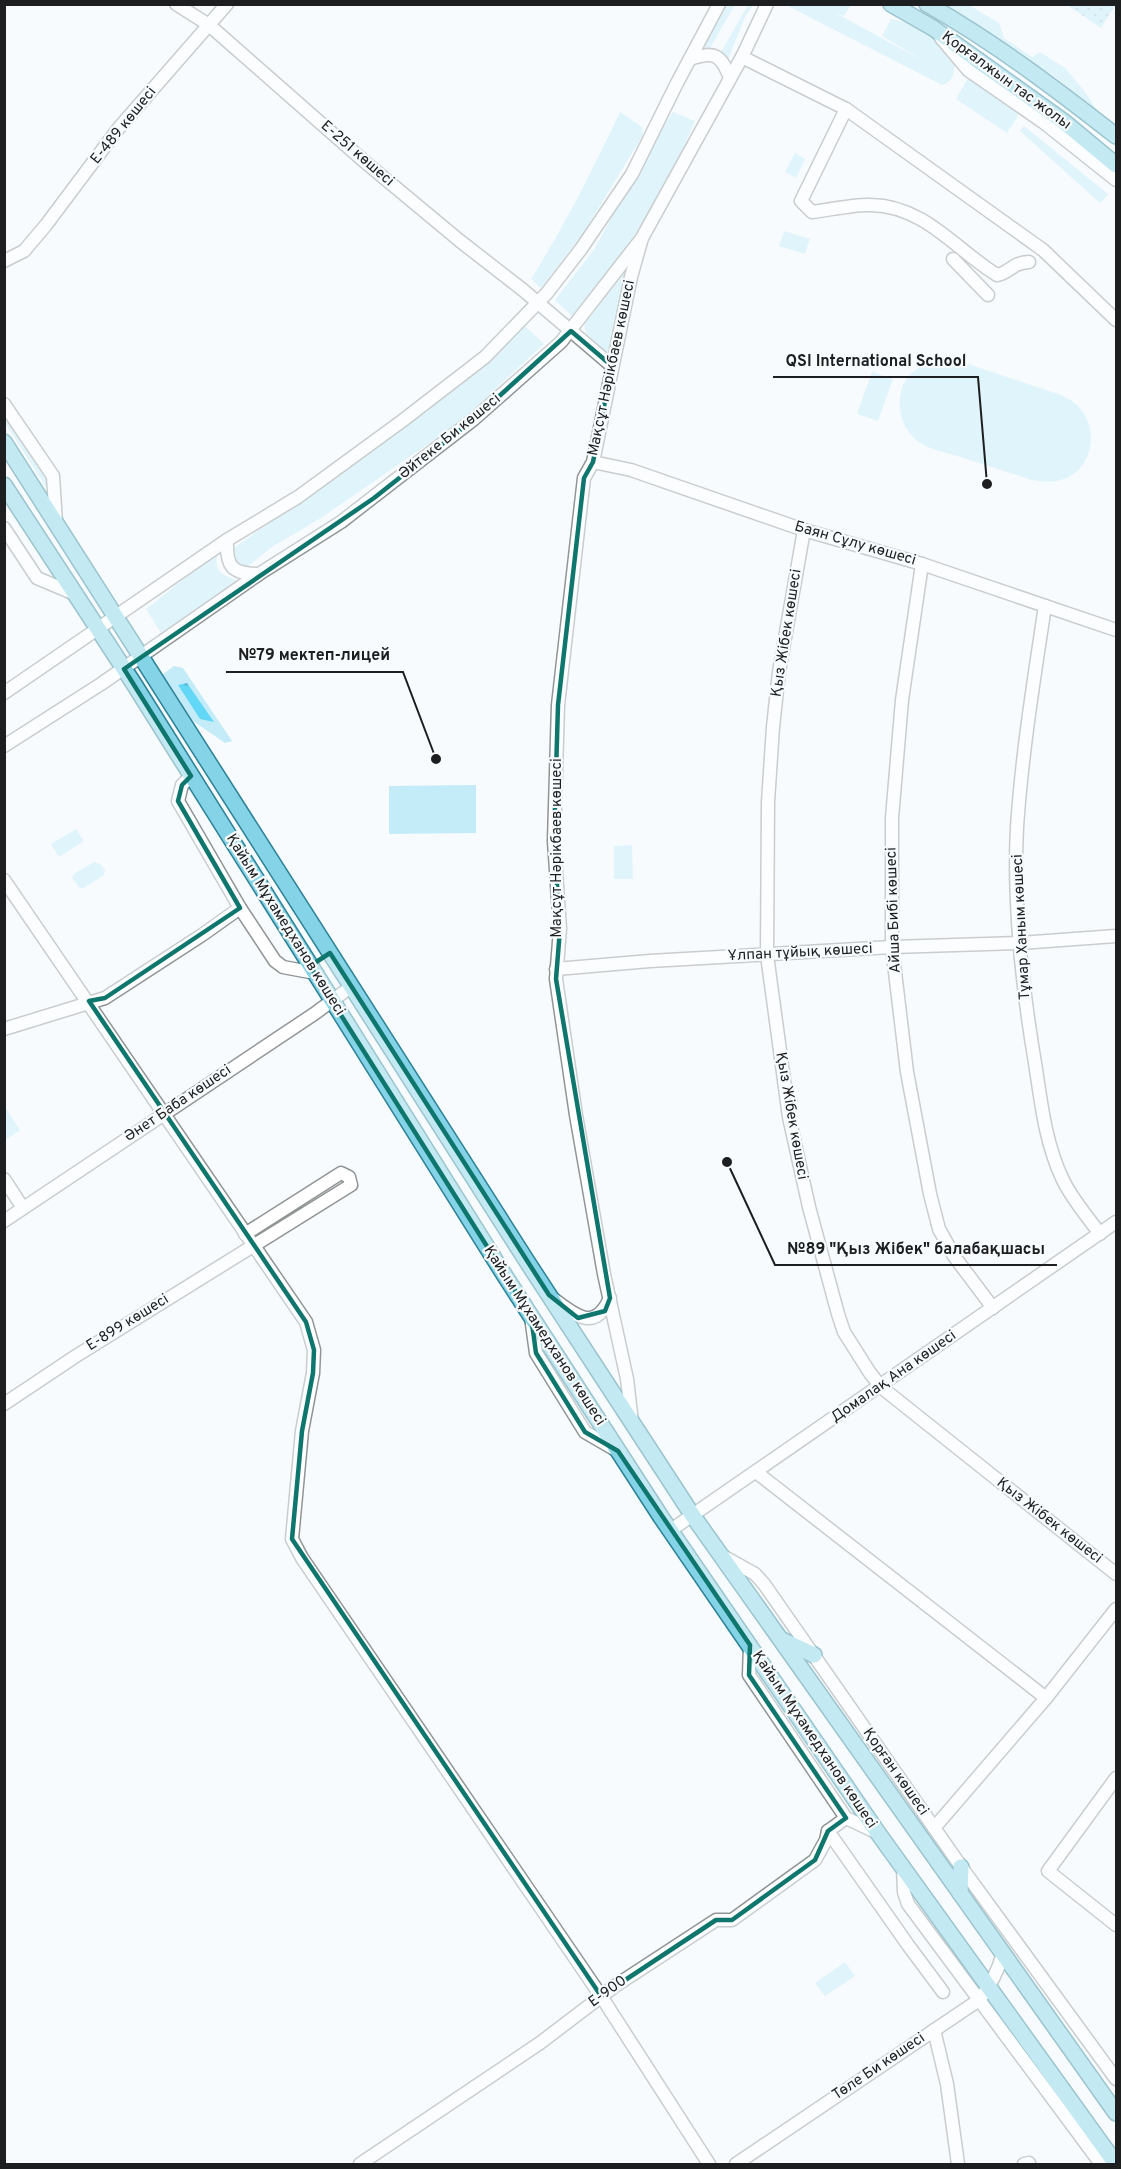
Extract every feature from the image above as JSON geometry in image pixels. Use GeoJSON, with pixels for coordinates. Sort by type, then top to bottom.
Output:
{"type":"FeatureCollection","features":[{"type":"Feature","properties":{"kind":"main road","name":"Қорғалжын тас жолы"},"geometry":{"type":"LineString","coordinates":[[891,4],[933,28],[1063,121],[1116,165]]}},
{"type":"Feature","properties":{"kind":"main road","name":"Қорғалжын тас жолы"},"geometry":{"type":"LineString","coordinates":[[927,4],[1046,82],[1116,136]]}},
{"type":"Feature","properties":{"kind":"main road","name":"Қайым Мұхамедханов көшесі"},"geometry":{"type":"LineString","coordinates":[[4,442],[693,1516],[1116,2114]]}},
{"type":"Feature","properties":{"kind":"main road","name":"Қайым Мұхамедханов көшесі"},"geometry":{"type":"LineString","coordinates":[[4,485],[124,669],[531,1316],[670,1530],[878,1833],[1116,2164]]}},
{"type":"Feature","properties":{"kind":"main road"},"geometry":{"type":"LineString","coordinates":[[780,1639],[814,1655]]}},
{"type":"Feature","properties":{"kind":"main road"},"geometry":{"type":"LineString","coordinates":[[960,1893],[961,1867]]}},
{"type":"Feature","properties":{"kind":"street","name":"Е-251 көшесі"},"geometry":{"type":"LineString","coordinates":[[177,4],[209,25],[365,162],[612,366]]}},
{"type":"Feature","properties":{"kind":"street","name":"Е-489 көшесі"},"geometry":{"type":"LineString","coordinates":[[4,261],[24,251],[103,152],[118,129],[227,4]]}},
{"type":"Feature","properties":{"kind":"street"},"geometry":{"type":"LineString","coordinates":[[4,693],[227,540],[297,497],[402,422],[485,357],[538,303],[581,249],[632,174],[719,4]]}},
{"type":"Feature","properties":{"kind":"street","name":"Әйтеке Би көшесі"},"geometry":{"type":"LineString","coordinates":[[4,746],[124,669],[259,574],[341,522],[474,420],[561,342],[642,238],[742,57],[767,4]]}},
{"type":"Feature","properties":{"kind":"street"},"geometry":{"type":"LineString","coordinates":[[933,28],[968,70],[1043,122],[1116,180]]}},
{"type":"Feature","properties":{"kind":"street"},"geometry":{"type":"LineString","coordinates":[[690,59],[708,54],[718,57],[730,78]]}},
{"type":"Feature","properties":{"kind":"street"},"geometry":{"type":"LineString","coordinates":[[742,57],[846,109],[1043,250],[1116,320]]}},
{"type":"Feature","properties":{"kind":"street"},"geometry":{"type":"LineString","coordinates":[[846,109],[801,201],[812,212],[871,205],[905,211],[937,228],[982,266],[997,275],[1012,266],[1029,262]]}},
{"type":"Feature","properties":{"kind":"street","name":"Мақсұт Нәрікбаев көшесі"},"geometry":{"type":"LineString","coordinates":[[633,1423],[627,1378],[576,1115],[556,969],[560,929],[554,841],[558,705],[584,478],[593,462],[631,277],[642,238]]}},
{"type":"Feature","properties":{"kind":"street"},"geometry":{"type":"LineString","coordinates":[[953,259],[988,295]]}},
{"type":"Feature","properties":{"kind":"street"},"geometry":{"type":"LineString","coordinates":[[4,404],[53,476],[56,522]]}},
{"type":"Feature","properties":{"kind":"street","name":"Баян Сұлу көшесі"},"geometry":{"type":"LineString","coordinates":[[593,462],[631,470],[804,530],[922,564],[1116,630]]}},
{"type":"Feature","properties":{"kind":"street","name":"Қыз Жібек көшесі"},"geometry":{"type":"LineString","coordinates":[[804,530],[779,672],[773,727],[768,802],[767,955],[789,1117],[808,1207],[837,1314],[844,1332],[880,1387],[1116,1574]]}},
{"type":"Feature","properties":{"kind":"street"},"geometry":{"type":"LineString","coordinates":[[5,532],[37,578],[75,594]]}},
{"type":"Feature","properties":{"kind":"street"},"geometry":{"type":"LineString","coordinates":[[227,540],[226,558],[230,565],[238,572],[259,574]]}},
{"type":"Feature","properties":{"kind":"street","name":"Айша Бибі көшесі"},"geometry":{"type":"LineString","coordinates":[[922,564],[902,700],[892,806],[892,947],[907,1072],[930,1194],[939,1229],[954,1256],[993,1308]]}},
{"type":"Feature","properties":{"kind":"street","name":"Тұмар Ханым көшесі"},"geometry":{"type":"LineString","coordinates":[[1045,606],[1023,758],[1017,829],[1020,943],[1029,1032],[1044,1118],[1053,1154],[1073,1198],[1100,1234]]}},
{"type":"Feature","properties":{"kind":"street"},"geometry":{"type":"LineString","coordinates":[[192,776],[182,785],[178,801],[240,908],[275,961],[283,967],[315,973]]}},
{"type":"Feature","properties":{"kind":"street"},"geometry":{"type":"LineString","coordinates":[[4,880],[89,1001],[306,1322],[314,1350],[313,1373],[302,1431],[292,1539],[302,1558],[602,1996],[709,2164]]}},
{"type":"Feature","properties":{"kind":"street"},"geometry":{"type":"LineString","coordinates":[[4,1029],[89,1001],[105,998],[240,908]]}},
{"type":"Feature","properties":{"kind":"street","name":"Ұлпан тұйық көшесі"},"geometry":{"type":"LineString","coordinates":[[556,969],[650,961],[892,947],[1020,943],[1116,936]]}},
{"type":"Feature","properties":{"kind":"street","name":"Әнет Баба көшесі"},"geometry":{"type":"LineString","coordinates":[[4,1221],[314,1014],[352,986]]}},
{"type":"Feature","properties":{"kind":"street","name":"Е-899 көшесі"},"geometry":{"type":"LineString","coordinates":[[4,1404],[76,1356],[351,1185],[348,1177],[341,1173],[242,1229]]}},
{"type":"Feature","properties":{"kind":"street"},"geometry":{"type":"LineString","coordinates":[[4,1179],[23,1208]]}},
{"type":"Feature","properties":{"kind":"street","name":"Домалақ Ана көшесі"},"geometry":{"type":"LineString","coordinates":[[670,1530],[1116,1222]]}},
{"type":"Feature","properties":{"kind":"street"},"geometry":{"type":"LineString","coordinates":[[549,1294],[578,1318],[592,1318],[605,1311],[610,1298]]}},
{"type":"Feature","properties":{"kind":"street"},"geometry":{"type":"LineString","coordinates":[[756,1472],[1046,1698]]}},
{"type":"Feature","properties":{"kind":"street","name":"Қорған көшесі"},"geometry":{"type":"LineString","coordinates":[[720,1555],[755,1574],[764,1584],[934,1828],[1046,1698],[1116,1610]]}},
{"type":"Feature","properties":{"kind":"street"},"geometry":{"type":"LineString","coordinates":[[750,1645],[749,1676],[846,1818],[878,1833]]}},
{"type":"Feature","properties":{"kind":"street"},"geometry":{"type":"LineString","coordinates":[[1116,1778],[1048,1871],[1116,1925]]}},
{"type":"Feature","properties":{"kind":"street","name":"E-900"},"geometry":{"type":"LineString","coordinates":[[360,2164],[540,2043],[602,1996],[716,1920],[732,1920],[814,1860],[826,1840],[828,1831],[846,1818]]}},
{"type":"Feature","properties":{"kind":"street"},"geometry":{"type":"LineString","coordinates":[[934,1828],[1116,2079]]}},
{"type":"Feature","properties":{"kind":"street"},"geometry":{"type":"LineString","coordinates":[[828,1831],[943,1992]]}},
{"type":"Feature","properties":{"kind":"street"},"geometry":{"type":"LineString","coordinates":[[903,1868],[904,1892],[908,1904],[1101,2164]]}},
{"type":"Feature","properties":{"kind":"street","name":"Төле Би көшесі"},"geometry":{"type":"LineString","coordinates":[[736,2164],[979,2000],[999,1970],[1003,1953]]}},
{"type":"Feature","properties":{"kind":"street"},"geometry":{"type":"LineString","coordinates":[[934,2030],[947,2084],[958,2164]]}},
{"type":"Feature","properties":{"kind":"highlighted area"},"geometry":{"type":"Polygon","coordinates":[[[571,331],[612,366],[593,462],[584,478],[558,705],[554,841],[560,929],[556,979],[610,1298],[605,1311],[578,1318],[549,1295],[330,953],[310,966],[531,1316],[536,1353],[585,1432],[618,1451],[750,1645],[749,1675],[846,1818],[828,1831],[815,1860],[732,1920],[716,1920],[601,1996],[292,1539],[302,1431],[313,1373],[314,1350],[306,1322],[89,1001],[105,998],[240,908],[178,801],[182,785],[191,776],[124,669],[374,498],[474,419],[571,331]]]}},
{"type":"Feature","properties":{"kind":"shaded area"},"geometry":{"type":"Polygon","coordinates":[[[1116,4],[1101,28],[1067,5],[1116,4]]]}},
{"type":"Feature","properties":{"kind":"shaded area"},"geometry":{"type":"Polygon","coordinates":[[[723,5],[735,5],[710,48],[702,47],[723,5]]]}},
{"type":"Feature","properties":{"kind":"shaded area"},"geometry":{"type":"Polygon","coordinates":[[[748,5],[753,5],[745,17],[727,62],[721,52],[748,5]]]}},
{"type":"Feature","properties":{"kind":"shaded area"},"geometry":{"type":"Polygon","coordinates":[[[786,5],[851,5],[844,16],[834,12],[925,62],[882,36],[891,19],[904,22],[937,38],[955,65],[952,78],[942,85],[786,5]]]}},
{"type":"Feature","properties":{"kind":"shaded area"},"geometry":{"type":"Polygon","coordinates":[[[942,5],[969,5],[999,23],[1004,38],[1032,57],[1040,52],[1065,68],[1098,112],[1055,77],[942,5]]]}},
{"type":"Feature","properties":{"kind":"shaded area"},"geometry":{"type":"Polygon","coordinates":[[[969,76],[1018,111],[1017,118],[1007,133],[956,99],[969,76]]]}},
{"type":"Feature","properties":{"kind":"shaded area"},"geometry":{"type":"Polygon","coordinates":[[[620,112],[642,127],[643,135],[584,232],[541,288],[531,279],[578,197],[620,112]]]}},
{"type":"Feature","properties":{"kind":"shaded area"},"geometry":{"type":"Polygon","coordinates":[[[673,112],[695,121],[674,171],[627,247],[572,316],[555,300],[595,248],[650,147],[673,112]]]}},
{"type":"Feature","properties":{"kind":"shaded area"},"geometry":{"type":"Polygon","coordinates":[[[1024,126],[1108,195],[1100,203],[1020,131],[1024,126]]]}},
{"type":"Feature","properties":{"kind":"shaded area"},"geometry":{"type":"Polygon","coordinates":[[[795,153],[805,159],[796,178],[785,172],[795,153]]]}},
{"type":"Feature","properties":{"kind":"shaded area"},"geometry":{"type":"Polygon","coordinates":[[[784,231],[810,239],[805,254],[779,246],[784,231]]]}},
{"type":"Feature","properties":{"kind":"shaded area"},"geometry":{"type":"Polygon","coordinates":[[[631,264],[610,356],[586,333],[584,325],[631,264]]]}},
{"type":"Feature","properties":{"kind":"shaded area"},"geometry":{"type":"Polygon","coordinates":[[[524,325],[544,344],[497,387],[473,413],[321,518],[272,547],[246,568],[234,561],[231,555],[234,548],[448,394],[524,325]]]}},
{"type":"Feature","properties":{"kind":"shaded area"},"geometry":{"type":"Polygon","coordinates":[[[941,359],[959,361],[1061,395],[1075,404],[1084,414],[1091,434],[1088,456],[1082,465],[1064,479],[1052,482],[1036,481],[935,450],[915,439],[902,417],[900,405],[903,385],[916,370],[941,359]]]}},
{"type":"Feature","properties":{"kind":"shaded area"},"geometry":{"type":"Polygon","coordinates":[[[872,372],[893,379],[878,421],[857,414],[872,372]]]}},
{"type":"Feature","properties":{"kind":"shaded area"},"geometry":{"type":"Polygon","coordinates":[[[4,413],[46,477],[48,490],[5,423],[4,413]]]}},
{"type":"Feature","properties":{"kind":"shaded area"},"geometry":{"type":"Polygon","coordinates":[[[217,553],[217,565],[220,572],[238,581],[161,633],[146,609],[217,553]]]}},
{"type":"Feature","properties":{"kind":"shaded area"},"geometry":{"type":"Polygon","coordinates":[[[174,666],[183,668],[232,741],[225,743],[193,721],[162,675],[174,666]]]}},
{"type":"Feature","properties":{"kind":"shaded area"},"geometry":{"type":"Polygon","coordinates":[[[476,785],[476,833],[389,834],[389,786],[476,785]]]}},
{"type":"Feature","properties":{"kind":"shaded area"},"geometry":{"type":"Polygon","coordinates":[[[76,829],[84,841],[59,857],[51,844],[76,829]]]}},
{"type":"Feature","properties":{"kind":"shaded area"},"geometry":{"type":"Polygon","coordinates":[[[632,845],[633,879],[614,879],[614,846],[632,845]]]}},
{"type":"Feature","properties":{"kind":"shaded area"},"geometry":{"type":"Polygon","coordinates":[[[94,862],[100,864],[105,870],[104,875],[84,888],[80,888],[72,878],[75,873],[94,862]]]}},
{"type":"Feature","properties":{"kind":"shaded area"},"geometry":{"type":"Polygon","coordinates":[[[5,1107],[20,1130],[4,1140],[5,1107]]]}},
{"type":"Feature","properties":{"kind":"shaded area"},"geometry":{"type":"Polygon","coordinates":[[[845,1962],[855,1976],[825,1996],[815,1983],[845,1962]]]}},
{"type":"Feature","properties":{"kind":"green space"},"geometry":{"type":"Polygon","coordinates":[[[187,683],[214,722],[200,719],[178,685],[187,683]]]}},
{"type":"Feature","properties":{"kind":"place","name":"QSI International School"},"geometry":{"type":"Point","coordinates":[987,484]}},
{"type":"Feature","properties":{"kind":"place","name":"№79 мектеп-лицей"},"geometry":{"type":"Point","coordinates":[436,759]}},
{"type":"Feature","properties":{"kind":"place","name":"№89 \"Қыз Жібек\" балабақшасы"},"geometry":{"type":"Point","coordinates":[727,1162]}}]}
